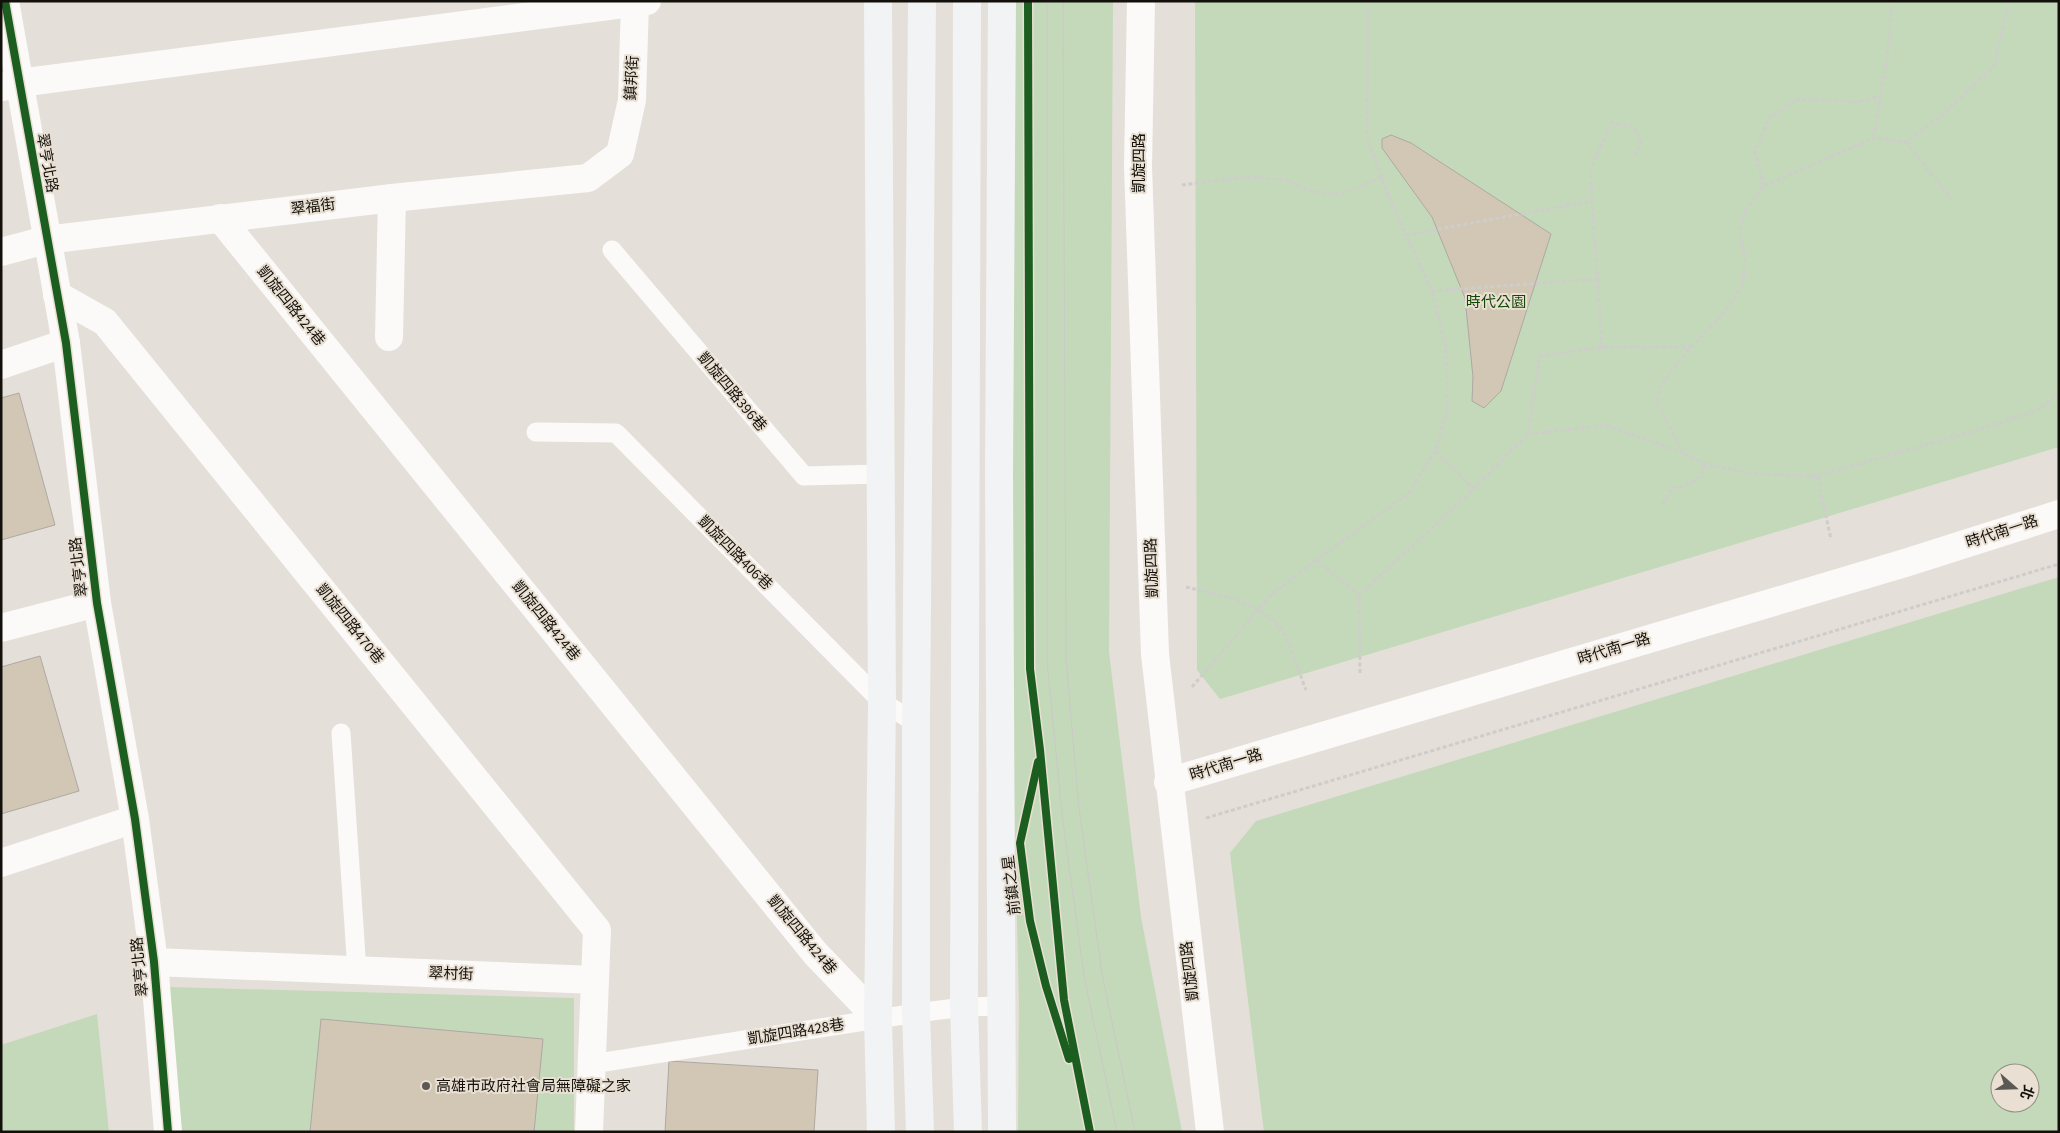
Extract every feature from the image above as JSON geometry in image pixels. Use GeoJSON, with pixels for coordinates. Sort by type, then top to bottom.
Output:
{"type":"FeatureCollection","features":[{"type":"Feature","properties":{"kind":"street","name":"翠亨北路"},"geometry":{"type":"LineString","coordinates":[[4,1],[10,85],[46,240],[66,343],[96,602],[135,819],[154,962],[168,1132]]}},
{"type":"Feature","properties":{"kind":"street"},"geometry":{"type":"LineString","coordinates":[[878,1],[879,474],[882,702],[878,1019],[881,1132]]}},
{"type":"Feature","properties":{"kind":"street"},"geometry":{"type":"LineString","coordinates":[[920,1132],[916,1013],[916,723],[922,1]]}},
{"type":"Feature","properties":{"kind":"street"},"geometry":{"type":"LineString","coordinates":[[968,1],[964,1006],[968,1132]]}},
{"type":"Feature","properties":{"kind":"street"},"geometry":{"type":"LineString","coordinates":[[1002,1],[999,473],[1002,1132]]}},
{"type":"Feature","properties":{"kind":"street","name":"凱旋四路"},"geometry":{"type":"LineString","coordinates":[[1141,1],[1138,166],[1155,654],[1168,782],[1210,1132]]}},
{"type":"Feature","properties":{"kind":"street"},"geometry":{"type":"LineString","coordinates":[[10,85],[639,2]]}},
{"type":"Feature","properties":{"kind":"street","name":"鎮邦街"},"geometry":{"type":"LineString","coordinates":[[620,154],[632,100],[639,2]]}},
{"type":"Feature","properties":{"kind":"street","name":"翠福街"},"geometry":{"type":"LineString","coordinates":[[1,252],[46,240],[220,218],[588,178],[620,154]]}},
{"type":"Feature","properties":{"kind":"street"},"geometry":{"type":"LineString","coordinates":[[389,337],[392,198]]}},
{"type":"Feature","properties":{"kind":"street","name":"凱旋四路424巷"},"geometry":{"type":"LineString","coordinates":[[220,218],[815,954],[878,1019]]}},
{"type":"Feature","properties":{"kind":"street","name":"凱旋四路470巷"},"geometry":{"type":"LineString","coordinates":[[57,295],[105,322],[597,930],[595,980]]}},
{"type":"Feature","properties":{"kind":"street"},"geometry":{"type":"LineString","coordinates":[[1,365],[66,343]]}},
{"type":"Feature","properties":{"kind":"street","name":"時代南一路"},"geometry":{"type":"LineString","coordinates":[[1168,782],[1896,565],[2059,514]]}},
{"type":"Feature","properties":{"kind":"street"},"geometry":{"type":"LineString","coordinates":[[1,628],[96,602]]}},
{"type":"Feature","properties":{"kind":"street"},"geometry":{"type":"LineString","coordinates":[[1,863],[135,819]]}},
{"type":"Feature","properties":{"kind":"street","name":"翠村街"},"geometry":{"type":"LineString","coordinates":[[154,962],[595,980]]}},
{"type":"Feature","properties":{"kind":"street"},"geometry":{"type":"LineString","coordinates":[[589,1132],[595,980]]}},
{"type":"Feature","properties":{"kind":"lane","name":"凱旋四路396巷"},"geometry":{"type":"LineString","coordinates":[[612,250],[804,476],[879,474]]}},
{"type":"Feature","properties":{"kind":"lane","name":"凱旋四路406巷"},"geometry":{"type":"LineString","coordinates":[[536,432],[616,433],[882,702],[916,723]]}},
{"type":"Feature","properties":{"kind":"lane"},"geometry":{"type":"LineString","coordinates":[[341,733],[357,971]]}},
{"type":"Feature","properties":{"kind":"lane","name":"凱旋四路428巷"},"geometry":{"type":"LineString","coordinates":[[592,1064],[964,1006],[1001,1006]]}},
{"type":"Feature","properties":{"kind":"path"},"geometry":{"type":"LineString","coordinates":[[1190,690],[1270,596],[1316,560],[1410,493],[1435,450],[1447,411],[1446,348],[1432,291],[1406,235],[1367,139],[1368,1]]}},
{"type":"Feature","properties":{"kind":"path"},"geometry":{"type":"LineString","coordinates":[[1874,138],[1890,36],[1891,1]]}},
{"type":"Feature","properties":{"kind":"path"},"geometry":{"type":"LineString","coordinates":[[1683,453],[1656,400],[1662,383],[1691,346],[1722,316],[1742,286],[1745,263],[1740,231],[1746,209],[1764,186],[1874,138],[1906,142],[1939,118],[1994,66],[2009,1]]}},
{"type":"Feature","properties":{"kind":"path"},"geometry":{"type":"LineString","coordinates":[[1764,186],[1755,152],[1769,118],[1798,99],[1858,102],[1880,96]]}},
{"type":"Feature","properties":{"kind":"path"},"geometry":{"type":"LineString","coordinates":[[1602,347],[1590,170],[1611,122],[1635,128],[1641,145],[1633,157]]}},
{"type":"Feature","properties":{"kind":"path"},"geometry":{"type":"LineString","coordinates":[[1906,142],[1952,200]]}},
{"type":"Feature","properties":{"kind":"path"},"geometry":{"type":"LineString","coordinates":[[1182,185],[1248,177],[1287,180],[1309,191],[1341,194],[1382,177]]}},
{"type":"Feature","properties":{"kind":"path"},"geometry":{"type":"LineString","coordinates":[[1406,235],[1592,201]]}},
{"type":"Feature","properties":{"kind":"path"},"geometry":{"type":"LineString","coordinates":[[1432,291],[1598,279]]}},
{"type":"Feature","properties":{"kind":"path"},"geometry":{"type":"LineString","coordinates":[[1360,673],[1359,596],[1474,489],[1528,434],[1540,356],[1602,347],[1691,346]]}},
{"type":"Feature","properties":{"kind":"path"},"geometry":{"type":"LineString","coordinates":[[1528,434],[1606,425],[1683,453],[1705,464],[1754,474],[1817,476],[1981,429],[2041,409],[2059,392]]}},
{"type":"Feature","properties":{"kind":"path"},"geometry":{"type":"LineString","coordinates":[[1435,450],[1474,489]]}},
{"type":"Feature","properties":{"kind":"path"},"geometry":{"type":"LineString","coordinates":[[1663,504],[1672,488],[1693,484],[1700,476],[1705,464]]}},
{"type":"Feature","properties":{"kind":"path"},"geometry":{"type":"LineString","coordinates":[[1817,476],[1831,539]]}},
{"type":"Feature","properties":{"kind":"path"},"geometry":{"type":"LineString","coordinates":[[1316,560],[1359,596]]}},
{"type":"Feature","properties":{"kind":"path"},"geometry":{"type":"LineString","coordinates":[[1203,819],[2059,564]]}},
{"type":"Feature","properties":{"kind":"path"},"geometry":{"type":"LineString","coordinates":[[1184,586],[1260,609],[1283,632],[1306,690]]}},
{"type":"Feature","properties":{"kind":"green space"},"geometry":{"type":"Polygon","coordinates":[[[1013,1],[1113,1],[1109,652],[1141,917],[1182,1132],[1018,1132],[1019,1005],[1011,666],[1013,1]]]}},
{"type":"Feature","properties":{"kind":"green space","name":"時代公園"},"geometry":{"type":"Polygon","coordinates":[[[1195,1],[2059,1],[2059,447],[1220,699],[1197,670],[1195,1]]]}},
{"type":"Feature","properties":{"kind":"green space"},"geometry":{"type":"Polygon","coordinates":[[[2059,577],[2059,1132],[1264,1132],[1230,853],[1256,821],[2059,577]]]}},
{"type":"Feature","properties":{"kind":"green space"},"geometry":{"type":"Polygon","coordinates":[[[168,987],[574,998],[574,1132],[178,1132],[168,987]]]}},
{"type":"Feature","properties":{"kind":"green space"},"geometry":{"type":"Polygon","coordinates":[[[97,1014],[109,1132],[1,1132],[1,1045],[97,1014]]]}},
{"type":"Feature","properties":{"kind":"building"},"geometry":{"type":"Polygon","coordinates":[[[1391,135],[1411,143],[1551,234],[1501,391],[1484,408],[1472,401],[1473,377],[1465,298],[1432,217],[1382,148],[1382,139],[1391,135]]]}},
{"type":"Feature","properties":{"kind":"building"},"geometry":{"type":"Polygon","coordinates":[[[19,393],[55,525],[1,540],[1,398],[19,393]]]}},
{"type":"Feature","properties":{"kind":"building"},"geometry":{"type":"Polygon","coordinates":[[[40,656],[79,791],[1,814],[1,667],[40,656]]]}},
{"type":"Feature","properties":{"kind":"building","name":"高雄市政府社會局無障礙之家"},"geometry":{"type":"Polygon","coordinates":[[[321,1019],[543,1039],[534,1132],[310,1132],[321,1019]]]}},
{"type":"Feature","properties":{"kind":"building"},"geometry":{"type":"Polygon","coordinates":[[[669,1061],[818,1070],[814,1132],[665,1132],[669,1061]]]}},
{"type":"Feature","properties":{"kind":"tram line"},"geometry":{"type":"LineString","coordinates":[[1047,1],[1047,661],[1062,814],[1084,976],[1117,1132]]}},
{"type":"Feature","properties":{"kind":"tram line"},"geometry":{"type":"LineString","coordinates":[[1063,1],[1066,660],[1079,808],[1102,974],[1135,1132]]}},
{"type":"Feature","properties":{"kind":"cycle path"},"geometry":{"type":"LineString","coordinates":[[5,1],[66,343],[97,603],[135,819],[154,962],[168,1132]]}},
{"type":"Feature","properties":{"kind":"cycle path"},"geometry":{"type":"LineString","coordinates":[[1028,1],[1030,669],[1040,750],[1064,1000],[1090,1132]]}},
{"type":"Feature","properties":{"kind":"cycle path","name":"前鎮之星"},"geometry":{"type":"LineString","coordinates":[[1038,762],[1020,843],[1030,921],[1046,986],[1069,1059]]}},
{"type":"Feature","properties":{"kind":"place","name":"高雄市政府社會局無障礙之家"},"geometry":{"type":"Point","coordinates":[426,1086]}}]}
